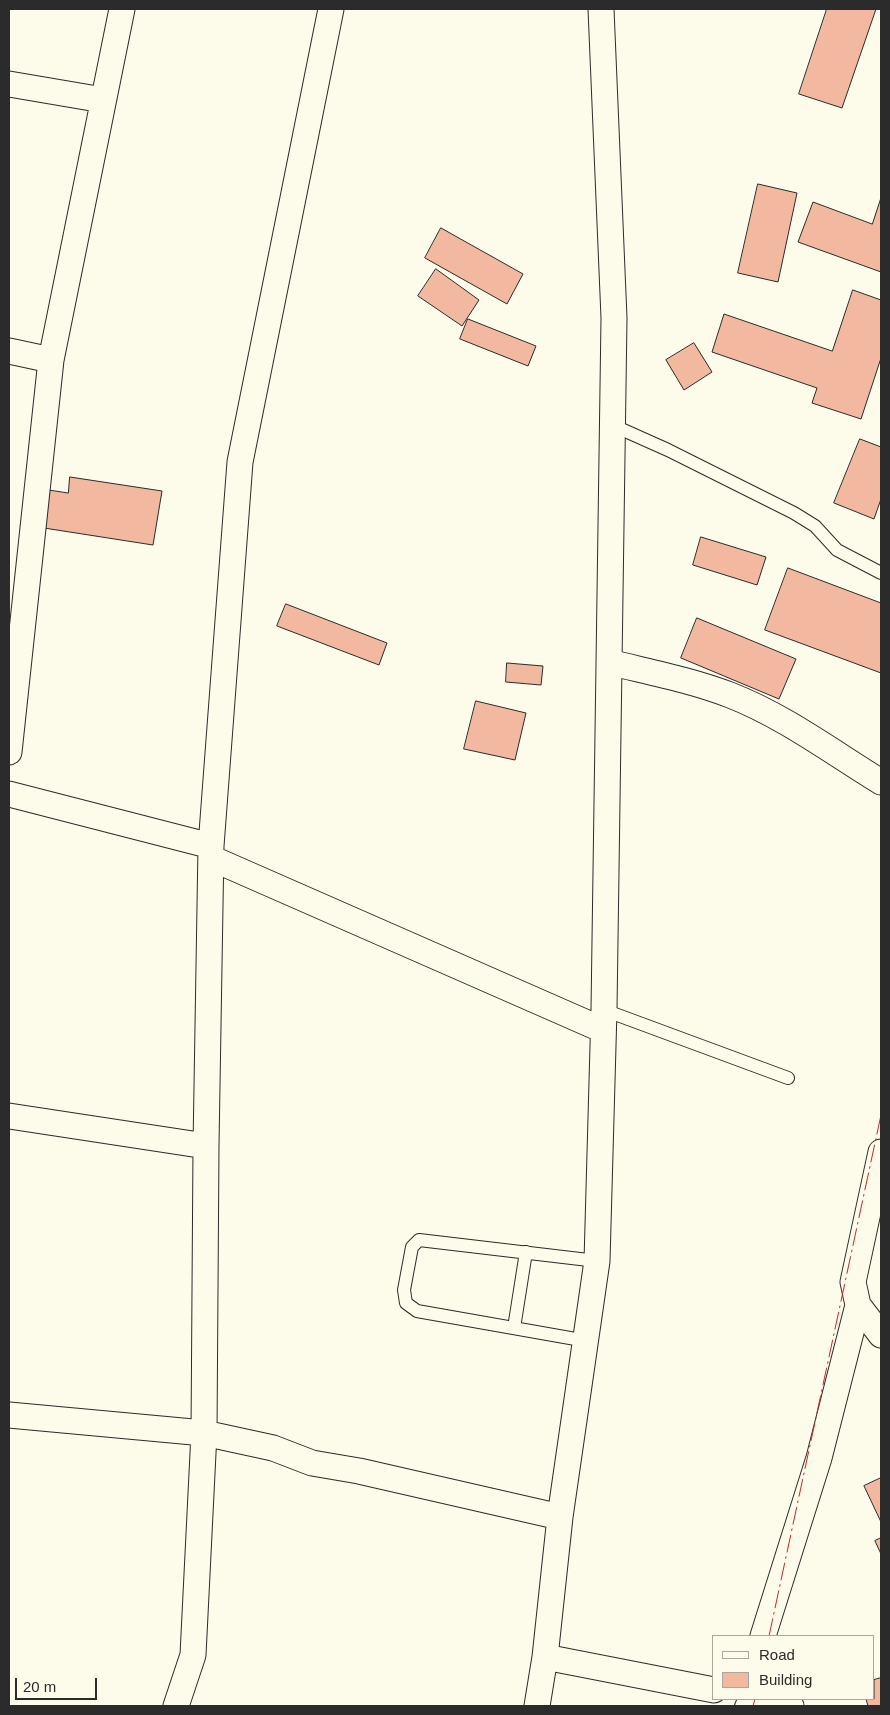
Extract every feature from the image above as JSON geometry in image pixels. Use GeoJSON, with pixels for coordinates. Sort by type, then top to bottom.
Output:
{"type":"FeatureCollection","features":[{"type":"Feature","properties":{"kind":"street"},"geometry":{"type":"LineString","coordinates":[[9,752],[14,648],[51,360],[122,9]]}},
{"type":"Feature","properties":{"kind":"street"},"geometry":{"type":"LineString","coordinates":[[176,1706],[193,1655],[204,1434],[211,852],[240,462],[331,9]]}},
{"type":"Feature","properties":{"kind":"street"},"geometry":{"type":"LineString","coordinates":[[537,1706],[545,1657],[560,1517],[587,1341],[597,1261],[603,1020],[614,318],[601,9]]}},
{"type":"Feature","properties":{"kind":"street"},"geometry":{"type":"LineString","coordinates":[[9,84],[103,100]]}},
{"type":"Feature","properties":{"kind":"street"},"geometry":{"type":"LineString","coordinates":[[9,350],[51,360]]}},
{"type":"Feature","properties":{"kind":"street"},"geometry":{"type":"LineString","coordinates":[[609,662],[687,681],[730,695],[776,716],[881,782]]}},
{"type":"Feature","properties":{"kind":"street"},"geometry":{"type":"LineString","coordinates":[[9,794],[211,852],[603,1020]]}},
{"type":"Feature","properties":{"kind":"street"},"geometry":{"type":"LineString","coordinates":[[9,1116],[206,1146]]}},
{"type":"Feature","properties":{"kind":"street"},"geometry":{"type":"LineString","coordinates":[[881,1152],[853,1282],[858,1304],[881,1334]]}},
{"type":"Feature","properties":{"kind":"street"},"geometry":{"type":"LineString","coordinates":[[763,1635],[818,1458],[858,1304]]}},
{"type":"Feature","properties":{"kind":"street"},"geometry":{"type":"LineString","coordinates":[[9,1415],[204,1434],[273,1448],[312,1463],[560,1517]]}},
{"type":"Feature","properties":{"kind":"street"},"geometry":{"type":"LineString","coordinates":[[545,1657],[712,1690]]}},
{"type":"Feature","properties":{"kind":"street"},"geometry":{"type":"LineString","coordinates":[[762,1700],[791,1706]]}},
{"type":"Feature","properties":{"kind":"lane"},"geometry":{"type":"LineString","coordinates":[[612,425],[668,450],[794,512],[815,526],[837,550],[881,573]]}},
{"type":"Feature","properties":{"kind":"lane"},"geometry":{"type":"LineString","coordinates":[[603,1020],[788,1078]]}},
{"type":"Feature","properties":{"kind":"lane"},"geometry":{"type":"LineString","coordinates":[[587,1341],[417,1310],[406,1303],[404,1290],[412,1247],[420,1240],[597,1261]]}},
{"type":"Feature","properties":{"kind":"lane"},"geometry":{"type":"LineString","coordinates":[[514,1328],[526,1252]]}},
{"type":"Feature","properties":{"kind":"building"},"geometry":{"type":"Polygon","coordinates":[[[827,9],[876,9],[842,108],[799,94],[827,9]]]}},
{"type":"Feature","properties":{"kind":"building"},"geometry":{"type":"Polygon","coordinates":[[[758,184],[797,193],[778,282],[738,273],[758,184]]]}},
{"type":"Feature","properties":{"kind":"building"},"geometry":{"type":"Polygon","coordinates":[[[881,198],[881,272],[798,242],[813,202],[872,224],[881,198]]]}},
{"type":"Feature","properties":{"kind":"building"},"geometry":{"type":"Polygon","coordinates":[[[441,228],[523,274],[507,304],[425,258],[441,228]]]}},
{"type":"Feature","properties":{"kind":"building"},"geometry":{"type":"Polygon","coordinates":[[[436,269],[479,300],[462,326],[418,296],[436,269]]]}},
{"type":"Feature","properties":{"kind":"building"},"geometry":{"type":"Polygon","coordinates":[[[853,290],[881,300],[881,358],[861,419],[812,403],[817,388],[712,352],[724,314],[832,351],[853,290]]]}},
{"type":"Feature","properties":{"kind":"building"},"geometry":{"type":"Polygon","coordinates":[[[468,319],[536,346],[528,366],[460,339],[468,319]]]}},
{"type":"Feature","properties":{"kind":"building"},"geometry":{"type":"Polygon","coordinates":[[[694,343],[712,372],[684,390],[666,360],[694,343]]]}},
{"type":"Feature","properties":{"kind":"building"},"geometry":{"type":"Polygon","coordinates":[[[860,439],[881,447],[881,499],[874,519],[834,503],[860,439]]]}},
{"type":"Feature","properties":{"kind":"building"},"geometry":{"type":"Polygon","coordinates":[[[70,477],[162,491],[153,545],[44,528],[49,490],[68,493],[70,477]]]}},
{"type":"Feature","properties":{"kind":"building"},"geometry":{"type":"Polygon","coordinates":[[[701,537],[766,557],[757,585],[693,565],[701,537]]]}},
{"type":"Feature","properties":{"kind":"building"},"geometry":{"type":"Polygon","coordinates":[[[788,568],[881,603],[881,673],[765,630],[788,568]]]}},
{"type":"Feature","properties":{"kind":"building"},"geometry":{"type":"Polygon","coordinates":[[[286,604],[387,643],[379,665],[277,626],[286,604]]]}},
{"type":"Feature","properties":{"kind":"building"},"geometry":{"type":"Polygon","coordinates":[[[697,618],[796,659],[779,699],[681,658],[697,618]]]}},
{"type":"Feature","properties":{"kind":"building"},"geometry":{"type":"Polygon","coordinates":[[[507,663],[543,666],[541,685],[506,682],[507,663]]]}},
{"type":"Feature","properties":{"kind":"building"},"geometry":{"type":"Polygon","coordinates":[[[476,701],[526,713],[515,760],[464,749],[476,701]]]}},
{"type":"Feature","properties":{"kind":"building"},"geometry":{"type":"Polygon","coordinates":[[[881,1478],[881,1522],[864,1486],[881,1478]]]}},
{"type":"Feature","properties":{"kind":"building"},"geometry":{"type":"Polygon","coordinates":[[[881,1538],[881,1554],[875,1541],[881,1538]]]}},
{"type":"Feature","properties":{"kind":"building"},"geometry":{"type":"Polygon","coordinates":[[[881,1678],[881,1706],[868,1706],[866,1700],[875,1700],[875,1680],[881,1678]]]}},
{"type":"Feature","properties":{"kind":"power"},"geometry":{"type":"LineString","coordinates":[[769,1635],[881,1115]]}},
{"type":"Feature","properties":{"kind":"power"},"geometry":{"type":"LineString","coordinates":[[753,1706],[755,1700]]}}]}
